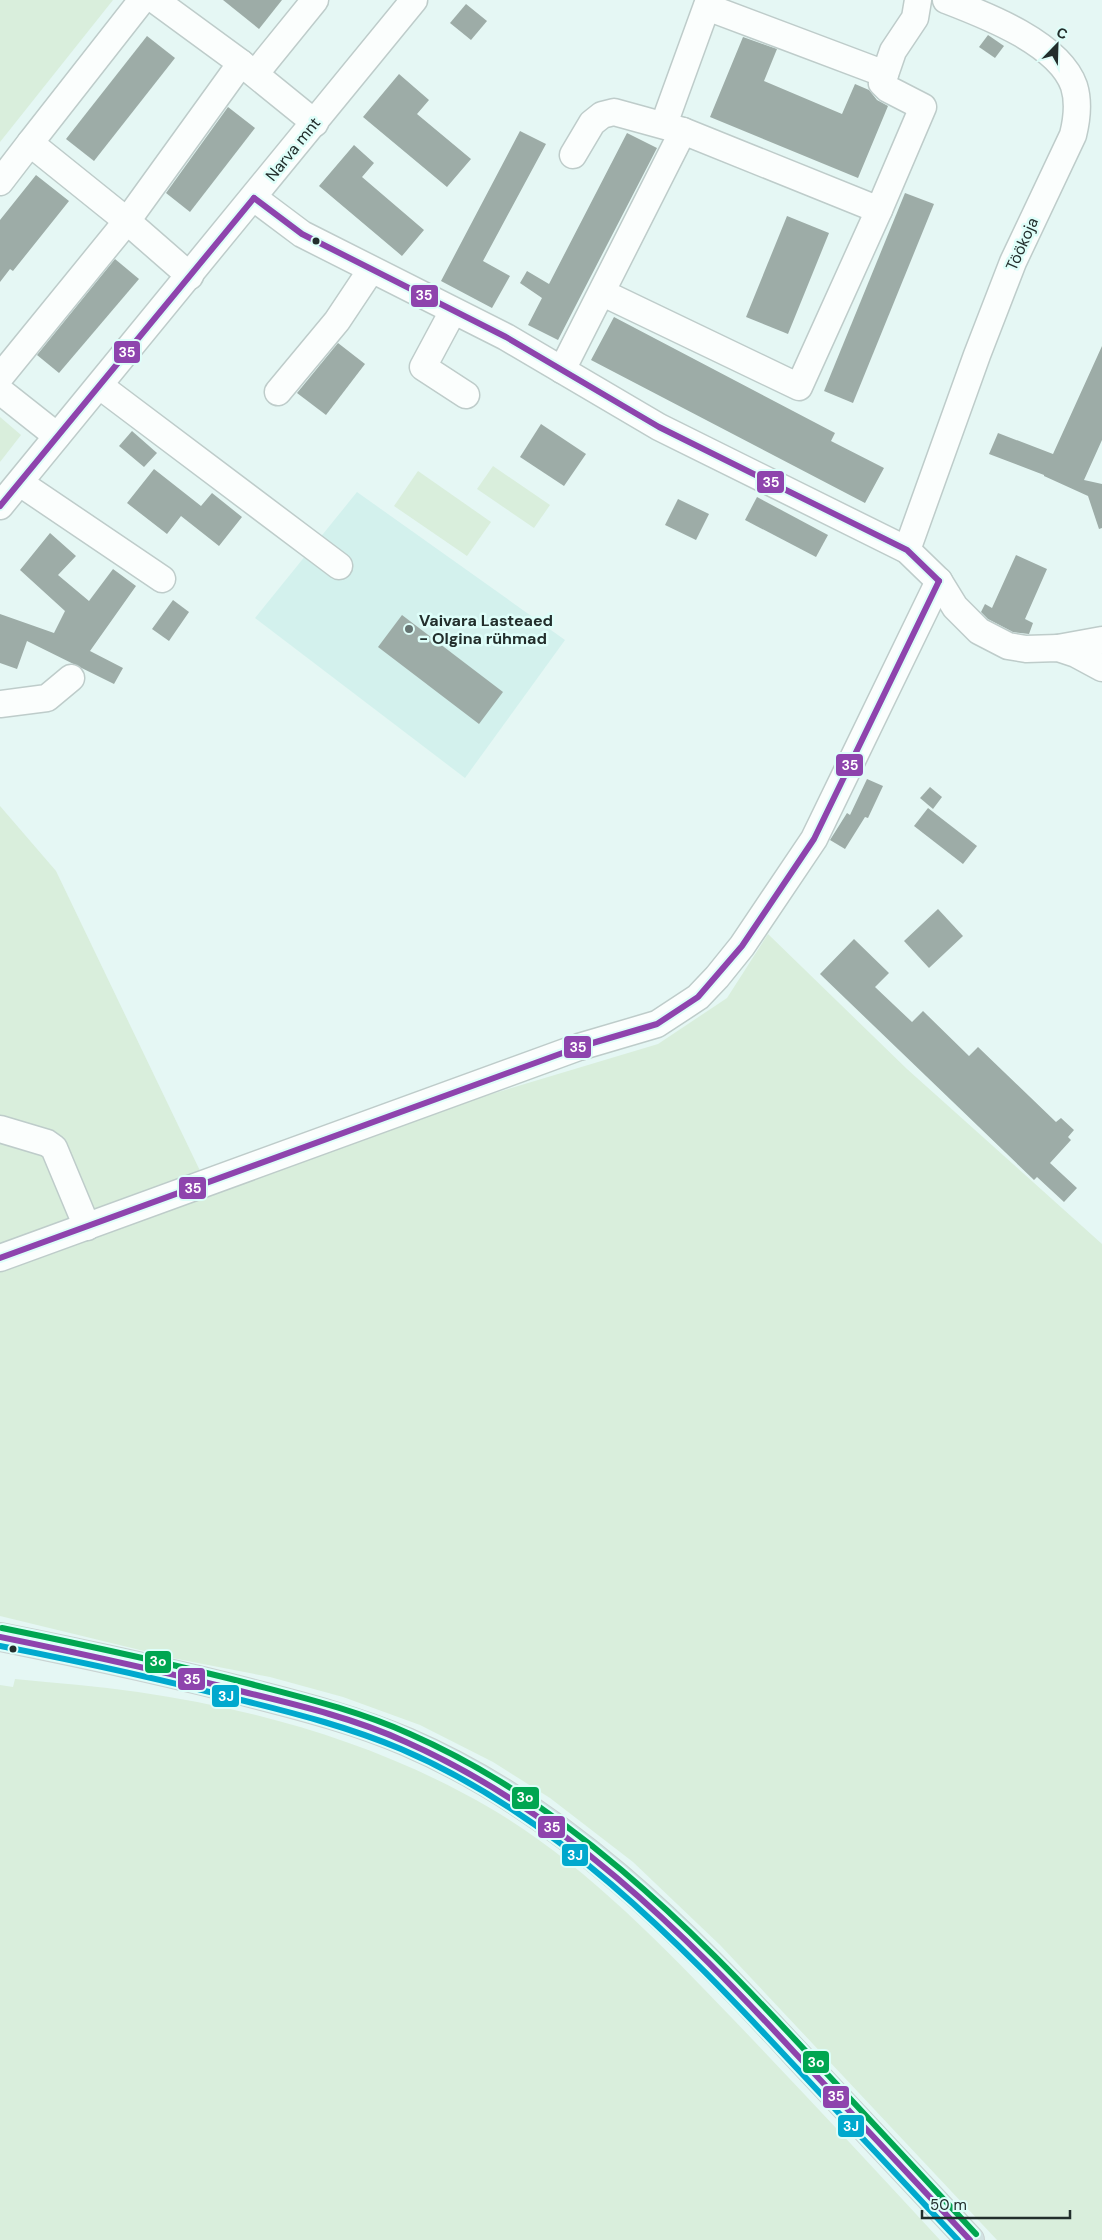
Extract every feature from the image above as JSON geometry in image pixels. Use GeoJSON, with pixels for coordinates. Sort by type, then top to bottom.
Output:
{"type":"FeatureCollection","features":[{"type":"Feature","properties":{"kind":"highway"},"geometry":{"type":"LineString","coordinates":[[0,1637],[115,1660],[314,1710],[406,1742],[483,1780],[558,1830],[616,1874],[722,1974],[970,2240]]}},
{"type":"Feature","properties":{"kind":"highway"},"geometry":{"type":"LineString","coordinates":[[0,1653],[120,1674],[229,1688]]}},
{"type":"Feature","properties":{"kind":"street"},"geometry":{"type":"LineString","coordinates":[[0,182],[142,0]]}},
{"type":"Feature","properties":{"kind":"street"},"geometry":{"type":"LineString","coordinates":[[155,0],[248,69],[315,123]]}},
{"type":"Feature","properties":{"kind":"street"},"geometry":{"type":"LineString","coordinates":[[0,377],[248,69],[314,0]]}},
{"type":"Feature","properties":{"kind":"street","name":"Narva mnt"},"geometry":{"type":"LineString","coordinates":[[0,506],[254,198],[414,0]]}},
{"type":"Feature","properties":{"kind":"street"},"geometry":{"type":"LineString","coordinates":[[603,292],[799,387],[923,107],[888,89],[882,83],[893,51],[915,18],[918,0]]}},
{"type":"Feature","properties":{"kind":"street","name":"Töökoja"},"geometry":{"type":"LineString","coordinates":[[907,550],[1010,270],[1073,135],[1076,121],[1074,85],[1064,68],[1042,48],[1020,32],[946,0]]}},
{"type":"Feature","properties":{"kind":"street"},"geometry":{"type":"LineString","coordinates":[[562,370],[603,292],[674,128],[708,4],[885,74]]}},
{"type":"Feature","properties":{"kind":"street"},"geometry":{"type":"LineString","coordinates":[[573,156],[592,122],[602,115],[614,112],[674,128],[879,210]]}},
{"type":"Feature","properties":{"kind":"street"},"geometry":{"type":"LineString","coordinates":[[30,143],[127,221],[190,276]]}},
{"type":"Feature","properties":{"kind":"street"},"geometry":{"type":"LineString","coordinates":[[254,198],[302,234],[506,337],[659,427],[907,550],[939,581],[956,607],[979,631],[1008,646],[1026,649],[1058,648],[1102,640]]}},
{"type":"Feature","properties":{"kind":"street"},"geometry":{"type":"LineString","coordinates":[[278,392],[337,321],[371,270]]}},
{"type":"Feature","properties":{"kind":"street"},"geometry":{"type":"LineString","coordinates":[[453,311],[423,367],[466,395]]}},
{"type":"Feature","properties":{"kind":"street"},"geometry":{"type":"LineString","coordinates":[[100,386],[339,566]]}},
{"type":"Feature","properties":{"kind":"street"},"geometry":{"type":"LineString","coordinates":[[0,391],[57,436]]}},
{"type":"Feature","properties":{"kind":"street"},"geometry":{"type":"LineString","coordinates":[[20,483],[162,579]]}},
{"type":"Feature","properties":{"kind":"street"},"geometry":{"type":"LineString","coordinates":[[0,1258],[578,1047],[657,1024],[698,997],[742,946],[814,839],[939,581]]}},
{"type":"Feature","properties":{"kind":"street"},"geometry":{"type":"LineString","coordinates":[[1058,648],[1076,654],[1102,668]]}},
{"type":"Feature","properties":{"kind":"street"},"geometry":{"type":"LineString","coordinates":[[0,704],[47,698],[71,678]]}},
{"type":"Feature","properties":{"kind":"street"},"geometry":{"type":"LineString","coordinates":[[0,1128],[52,1146],[57,1152],[87,1227]]}},
{"type":"Feature","properties":{"kind":"shaded area","name":"Vaivara Lasteaed - Olgina rühmad"},"geometry":{"type":"Polygon","coordinates":[[[357,492],[565,640],[465,778],[255,618],[357,492]]]}},
{"type":"Feature","properties":{"kind":"green space"},"geometry":{"type":"Polygon","coordinates":[[[0,0],[113,0],[0,142],[0,0]]]}},
{"type":"Feature","properties":{"kind":"green space"},"geometry":{"type":"Polygon","coordinates":[[[0,417],[21,435],[0,462],[0,417]]]}},
{"type":"Feature","properties":{"kind":"green space"},"geometry":{"type":"Polygon","coordinates":[[[493,466],[550,505],[534,528],[477,489],[493,466]]]}},
{"type":"Feature","properties":{"kind":"green space"},"geometry":{"type":"Polygon","coordinates":[[[418,471],[491,522],[467,556],[394,506],[418,471]]]}},
{"type":"Feature","properties":{"kind":"green space"},"geometry":{"type":"Polygon","coordinates":[[[0,806],[56,871],[203,1177],[0,1250],[0,806]]]}},
{"type":"Feature","properties":{"kind":"green space"},"geometry":{"type":"Polygon","coordinates":[[[768,934],[907,1069],[1102,1244],[1102,2240],[997,2240],[720,1945],[633,1862],[550,1798],[493,1762],[420,1725],[343,1697],[270,1677],[177,1659],[0,1616],[0,1271],[445,1108],[658,1044],[727,998],[768,934]]]}},
{"type":"Feature","properties":{"kind":"green space"},"geometry":{"type":"Polygon","coordinates":[[[15,1679],[138,1692],[230,1709],[275,1720],[364,1748],[449,1786],[490,1808],[524,1829],[556,1853],[618,1904],[758,2045],[940,2240],[0,2240],[0,1685],[13,1687],[15,1679]]]}},
{"type":"Feature","properties":{"kind":"building"},"geometry":{"type":"Polygon","coordinates":[[[223,0],[282,0],[259,29],[223,0]]]}},
{"type":"Feature","properties":{"kind":"building"},"geometry":{"type":"Polygon","coordinates":[[[466,4],[487,21],[471,40],[450,23],[466,4]]]}},
{"type":"Feature","properties":{"kind":"building"},"geometry":{"type":"Polygon","coordinates":[[[988,35],[1004,46],[995,58],[979,47],[988,35]]]}},
{"type":"Feature","properties":{"kind":"building"},"geometry":{"type":"Polygon","coordinates":[[[147,36],[175,58],[94,161],[66,139],[147,36]]]}},
{"type":"Feature","properties":{"kind":"building"},"geometry":{"type":"Polygon","coordinates":[[[743,37],[777,49],[764,81],[842,114],[855,84],[869,90],[877,100],[888,106],[858,178],[710,117],[743,37]]]}},
{"type":"Feature","properties":{"kind":"building"},"geometry":{"type":"Polygon","coordinates":[[[399,74],[429,100],[417,114],[471,159],[447,187],[363,117],[399,74]]]}},
{"type":"Feature","properties":{"kind":"building"},"geometry":{"type":"Polygon","coordinates":[[[228,107],[255,128],[190,212],[166,193],[228,107]]]}},
{"type":"Feature","properties":{"kind":"building"},"geometry":{"type":"Polygon","coordinates":[[[520,131],[546,144],[483,261],[510,276],[492,308],[441,281],[520,131]]]}},
{"type":"Feature","properties":{"kind":"building"},"geometry":{"type":"Polygon","coordinates":[[[627,133],[657,148],[558,340],[528,325],[542,298],[520,283],[527,271],[549,284],[627,133]]]}},
{"type":"Feature","properties":{"kind":"building"},"geometry":{"type":"Polygon","coordinates":[[[354,145],[374,163],[362,177],[424,230],[402,256],[319,186],[354,145]]]}},
{"type":"Feature","properties":{"kind":"building"},"geometry":{"type":"Polygon","coordinates":[[[36,175],[69,201],[13,271],[10,269],[0,282],[0,220],[36,175]]]}},
{"type":"Feature","properties":{"kind":"building"},"geometry":{"type":"Polygon","coordinates":[[[905,193],[934,204],[853,403],[824,391],[905,193]]]}},
{"type":"Feature","properties":{"kind":"building"},"geometry":{"type":"Polygon","coordinates":[[[787,216],[829,233],[788,334],[746,317],[787,216]]]}},
{"type":"Feature","properties":{"kind":"building"},"geometry":{"type":"Polygon","coordinates":[[[115,259],[139,279],[59,373],[37,355],[115,259]]]}},
{"type":"Feature","properties":{"kind":"building"},"geometry":{"type":"Polygon","coordinates":[[[614,317],[835,433],[831,441],[884,468],[865,503],[591,360],[614,317]]]}},
{"type":"Feature","properties":{"kind":"building"},"geometry":{"type":"Polygon","coordinates":[[[338,343],[365,364],[326,415],[297,393],[338,343]]]}},
{"type":"Feature","properties":{"kind":"building"},"geometry":{"type":"Polygon","coordinates":[[[1102,346],[1102,440],[1084,480],[1102,484],[1102,528],[1099,529],[1088,496],[1044,475],[989,454],[998,433],[1053,454],[1102,346]]]}},
{"type":"Feature","properties":{"kind":"building"},"geometry":{"type":"Polygon","coordinates":[[[541,424],[586,454],[564,486],[520,457],[541,424]]]}},
{"type":"Feature","properties":{"kind":"building"},"geometry":{"type":"Polygon","coordinates":[[[132,431],[157,453],[144,467],[119,446],[132,431]]]}},
{"type":"Feature","properties":{"kind":"building"},"geometry":{"type":"Polygon","coordinates":[[[154,469],[201,506],[212,493],[242,517],[219,546],[181,516],[167,534],[127,503],[154,469]]]}},
{"type":"Feature","properties":{"kind":"building"},"geometry":{"type":"Polygon","coordinates":[[[757,497],[828,535],[816,557],[745,520],[757,497]]]}},
{"type":"Feature","properties":{"kind":"building"},"geometry":{"type":"Polygon","coordinates":[[[678,499],[709,514],[696,540],[665,525],[678,499]]]}},
{"type":"Feature","properties":{"kind":"building"},"geometry":{"type":"Polygon","coordinates":[[[50,533],[76,556],[58,575],[89,601],[113,569],[136,586],[90,651],[123,668],[114,684],[27,641],[17,669],[0,663],[0,614],[54,633],[65,611],[20,570],[50,533]]]}},
{"type":"Feature","properties":{"kind":"building"},"geometry":{"type":"Polygon","coordinates":[[[1016,555],[1047,569],[1025,619],[1033,623],[1029,634],[1013,632],[988,619],[981,612],[985,604],[992,608],[1016,555]]]}},
{"type":"Feature","properties":{"kind":"building"},"geometry":{"type":"Polygon","coordinates":[[[173,600],[189,612],[169,641],[152,629],[173,600]]]}},
{"type":"Feature","properties":{"kind":"building"},"geometry":{"type":"Polygon","coordinates":[[[402,615],[503,692],[479,724],[378,647],[402,615]]]}},
{"type":"Feature","properties":{"kind":"building"},"geometry":{"type":"Polygon","coordinates":[[[867,779],[883,786],[868,818],[865,817],[845,849],[830,840],[847,813],[850,815],[867,779]]]}},
{"type":"Feature","properties":{"kind":"building"},"geometry":{"type":"Polygon","coordinates":[[[930,787],[942,797],[933,809],[920,798],[930,787]]]}},
{"type":"Feature","properties":{"kind":"building"},"geometry":{"type":"Polygon","coordinates":[[[928,808],[977,846],[963,864],[914,826],[928,808]]]}},
{"type":"Feature","properties":{"kind":"building"},"geometry":{"type":"Polygon","coordinates":[[[938,909],[963,936],[929,968],[904,941],[938,909]]]}},
{"type":"Feature","properties":{"kind":"building"},"geometry":{"type":"Polygon","coordinates":[[[854,939],[889,973],[875,987],[912,1022],[923,1011],[969,1056],[978,1047],[1056,1122],[1061,1118],[1074,1130],[1068,1137],[1071,1140],[1050,1163],[1077,1188],[1064,1202],[1037,1177],[1034,1180],[820,974],[854,939]]]}},
{"type":"Feature","properties":{"kind":"transit line","name":"35"},"geometry":{"type":"LineString","coordinates":[[254,198],[302,234],[506,337],[659,427],[907,550],[939,581]]}},
{"type":"Feature","properties":{"kind":"transit line","name":"35"},"geometry":{"type":"LineString","coordinates":[[0,506],[254,198]]}},
{"type":"Feature","properties":{"kind":"transit line","name":"35"},"geometry":{"type":"LineString","coordinates":[[0,1258],[579,1047],[657,1024],[698,997],[742,946],[814,839],[939,581]]}},
{"type":"Feature","properties":{"kind":"transit line","name":"3o"},"geometry":{"type":"LineString","coordinates":[[2,1628],[189,1669],[291,1694],[352,1712],[410,1734],[467,1762],[521,1795],[573,1831],[622,1870],[669,1912],[759,2001],[976,2234]]}},
{"type":"Feature","properties":{"kind":"transit line","name":"35"},"geometry":{"type":"LineString","coordinates":[[0,1637],[186,1678],[288,1703],[368,1726],[463,1770],[517,1803],[568,1839],[664,1919],[753,2008],[970,2240]]}},
{"type":"Feature","properties":{"kind":"transit line","name":"3J"},"geometry":{"type":"LineString","coordinates":[[0,1646],[184,1686],[344,1728],[401,1749],[458,1777],[512,1809],[563,1845],[658,1926],[747,2015],[958,2240]]}},
{"type":"Feature","properties":{"kind":"place","name":"Vaivara Lasteaed - Olgina rühmad"},"geometry":{"type":"Point","coordinates":[409,629]}}]}
